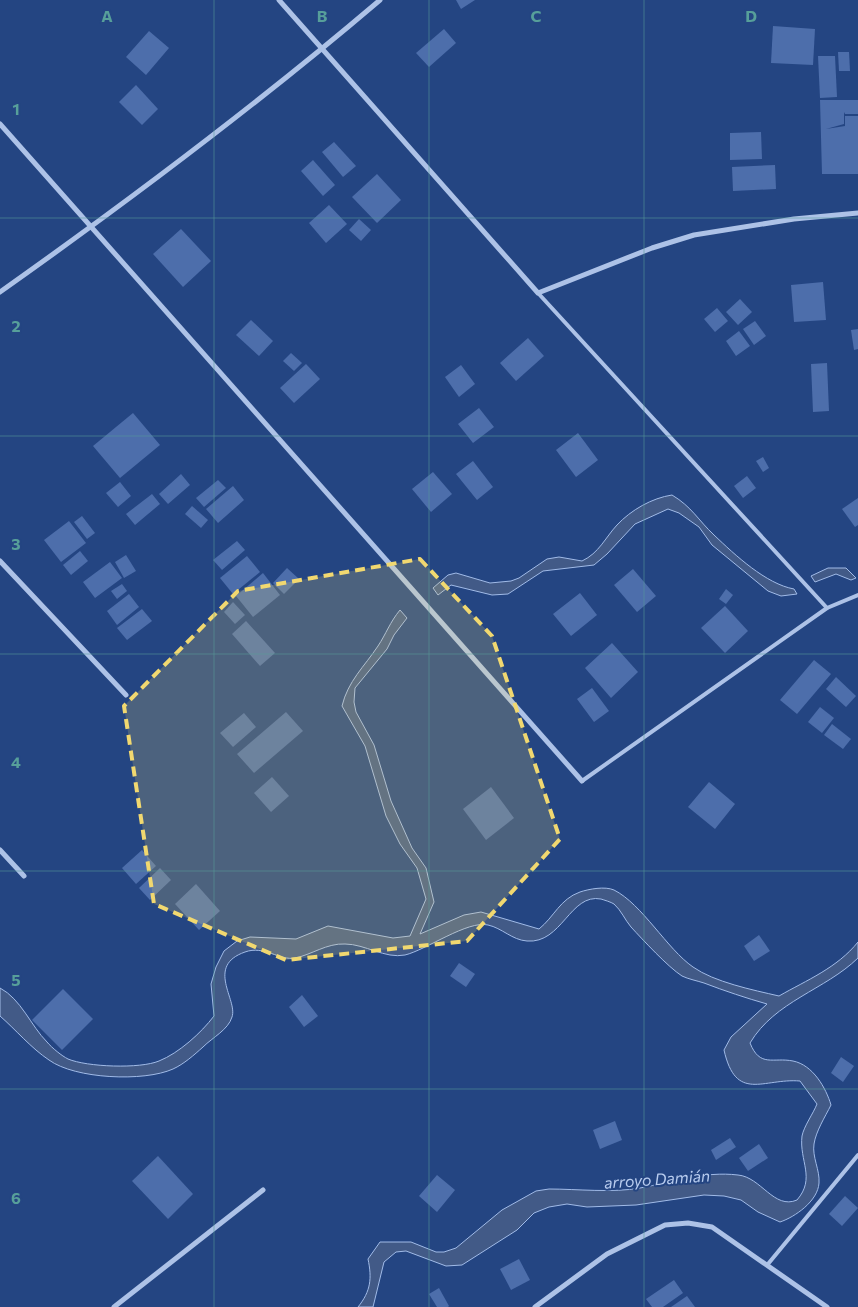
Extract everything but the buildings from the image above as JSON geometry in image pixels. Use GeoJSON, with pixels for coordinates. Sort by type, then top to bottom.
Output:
{"type":"FeatureCollection","features":[{"type":"Feature","properties":{"kind":"street"},"geometry":{"type":"LineString","coordinates":[[279,0],[538,293],[652,248],[694,235],[794,219],[858,213]]}},
{"type":"Feature","properties":{"kind":"street"},"geometry":{"type":"LineString","coordinates":[[0,292],[92,226],[323,48],[380,0]]}},
{"type":"Feature","properties":{"kind":"street"},"geometry":{"type":"LineString","coordinates":[[0,124],[582,781]]}},
{"type":"Feature","properties":{"kind":"street"},"geometry":{"type":"LineString","coordinates":[[0,561],[126,695]]}},
{"type":"Feature","properties":{"kind":"street"},"geometry":{"type":"LineString","coordinates":[[0,850],[24,876]]}},
{"type":"Feature","properties":{"kind":"street"},"geometry":{"type":"LineString","coordinates":[[114,1307],[263,1190]]}},
{"type":"Feature","properties":{"kind":"street"},"geometry":{"type":"LineString","coordinates":[[536,1307],[607,1254],[665,1225],[688,1223],[712,1227],[828,1307]]}},
{"type":"Feature","properties":{"kind":"lane"},"geometry":{"type":"LineString","coordinates":[[538,293],[827,608]]}},
{"type":"Feature","properties":{"kind":"lane"},"geometry":{"type":"LineString","coordinates":[[582,781],[827,608],[858,594]]}},
{"type":"Feature","properties":{"kind":"lane"},"geometry":{"type":"LineString","coordinates":[[768,1264],[858,1156]]}},
{"type":"Feature","properties":{"kind":"highlighted area"},"geometry":{"type":"Polygon","coordinates":[[[420,559],[492,636],[560,839],[467,941],[286,960],[154,904],[124,706],[238,591],[420,559]]]}},
{"type":"Feature","properties":{"kind":"water"},"geometry":{"type":"Polygon","coordinates":[[[672,495],[685,504],[714,535],[751,568],[783,586],[794,589],[797,594],[781,596],[768,591],[712,545],[699,527],[679,513],[668,509],[635,524],[594,565],[543,571],[508,594],[492,595],[451,585],[438,595],[433,588],[448,575],[456,573],[490,583],[511,581],[519,578],[547,559],[559,557],[582,561],[597,550],[617,525],[629,514],[650,502],[672,495]]]}},
{"type":"Feature","properties":{"kind":"water"},"geometry":{"type":"Polygon","coordinates":[[[828,568],[846,568],[856,578],[851,580],[836,574],[815,582],[811,576],[828,568]]]}},
{"type":"Feature","properties":{"kind":"water"},"geometry":{"type":"Polygon","coordinates":[[[400,610],[407,618],[394,635],[387,649],[355,688],[354,702],[356,712],[374,745],[391,801],[412,848],[426,868],[434,902],[420,934],[464,915],[481,912],[539,929],[573,895],[592,889],[610,889],[634,905],[683,959],[693,967],[723,981],[779,996],[831,966],[858,942],[858,958],[831,979],[773,1016],[750,1043],[758,1056],[763,1059],[793,1061],[807,1067],[818,1078],[831,1105],[814,1144],[819,1178],[818,1190],[810,1202],[799,1212],[780,1222],[758,1212],[741,1200],[724,1196],[704,1195],[636,1205],[587,1207],[567,1204],[549,1207],[534,1213],[517,1230],[462,1265],[446,1266],[406,1251],[396,1252],[384,1262],[373,1307],[358,1307],[368,1290],[370,1272],[368,1259],[380,1242],[411,1242],[436,1252],[444,1252],[456,1248],[502,1210],[536,1191],[549,1189],[607,1191],[640,1188],[713,1174],[725,1174],[746,1177],[781,1201],[797,1200],[803,1192],[806,1169],[802,1136],[817,1104],[800,1081],[763,1084],[744,1082],[736,1077],[729,1066],[724,1050],[731,1037],[767,1004],[682,976],[642,939],[614,904],[601,899],[590,899],[581,903],[549,935],[539,940],[522,940],[488,925],[480,925],[458,931],[424,948],[398,956],[345,944],[332,945],[295,958],[259,950],[245,952],[233,958],[227,966],[225,974],[233,1010],[232,1017],[227,1026],[185,1062],[173,1069],[145,1076],[92,1075],[61,1066],[36,1050],[0,1016],[0,988],[20,1006],[41,1036],[68,1059],[88,1064],[114,1066],[150,1064],[182,1048],[214,1016],[211,984],[216,967],[224,951],[237,941],[250,937],[296,939],[328,926],[393,938],[410,936],[426,899],[417,868],[400,844],[386,816],[365,746],[342,706],[352,682],[378,646],[400,610]]]}},
{"type":"Feature","properties":{"kind":"water label","name":"arroyo Damián"},"geometry":{"type":"Point","coordinates":[657,1179]}}]}
